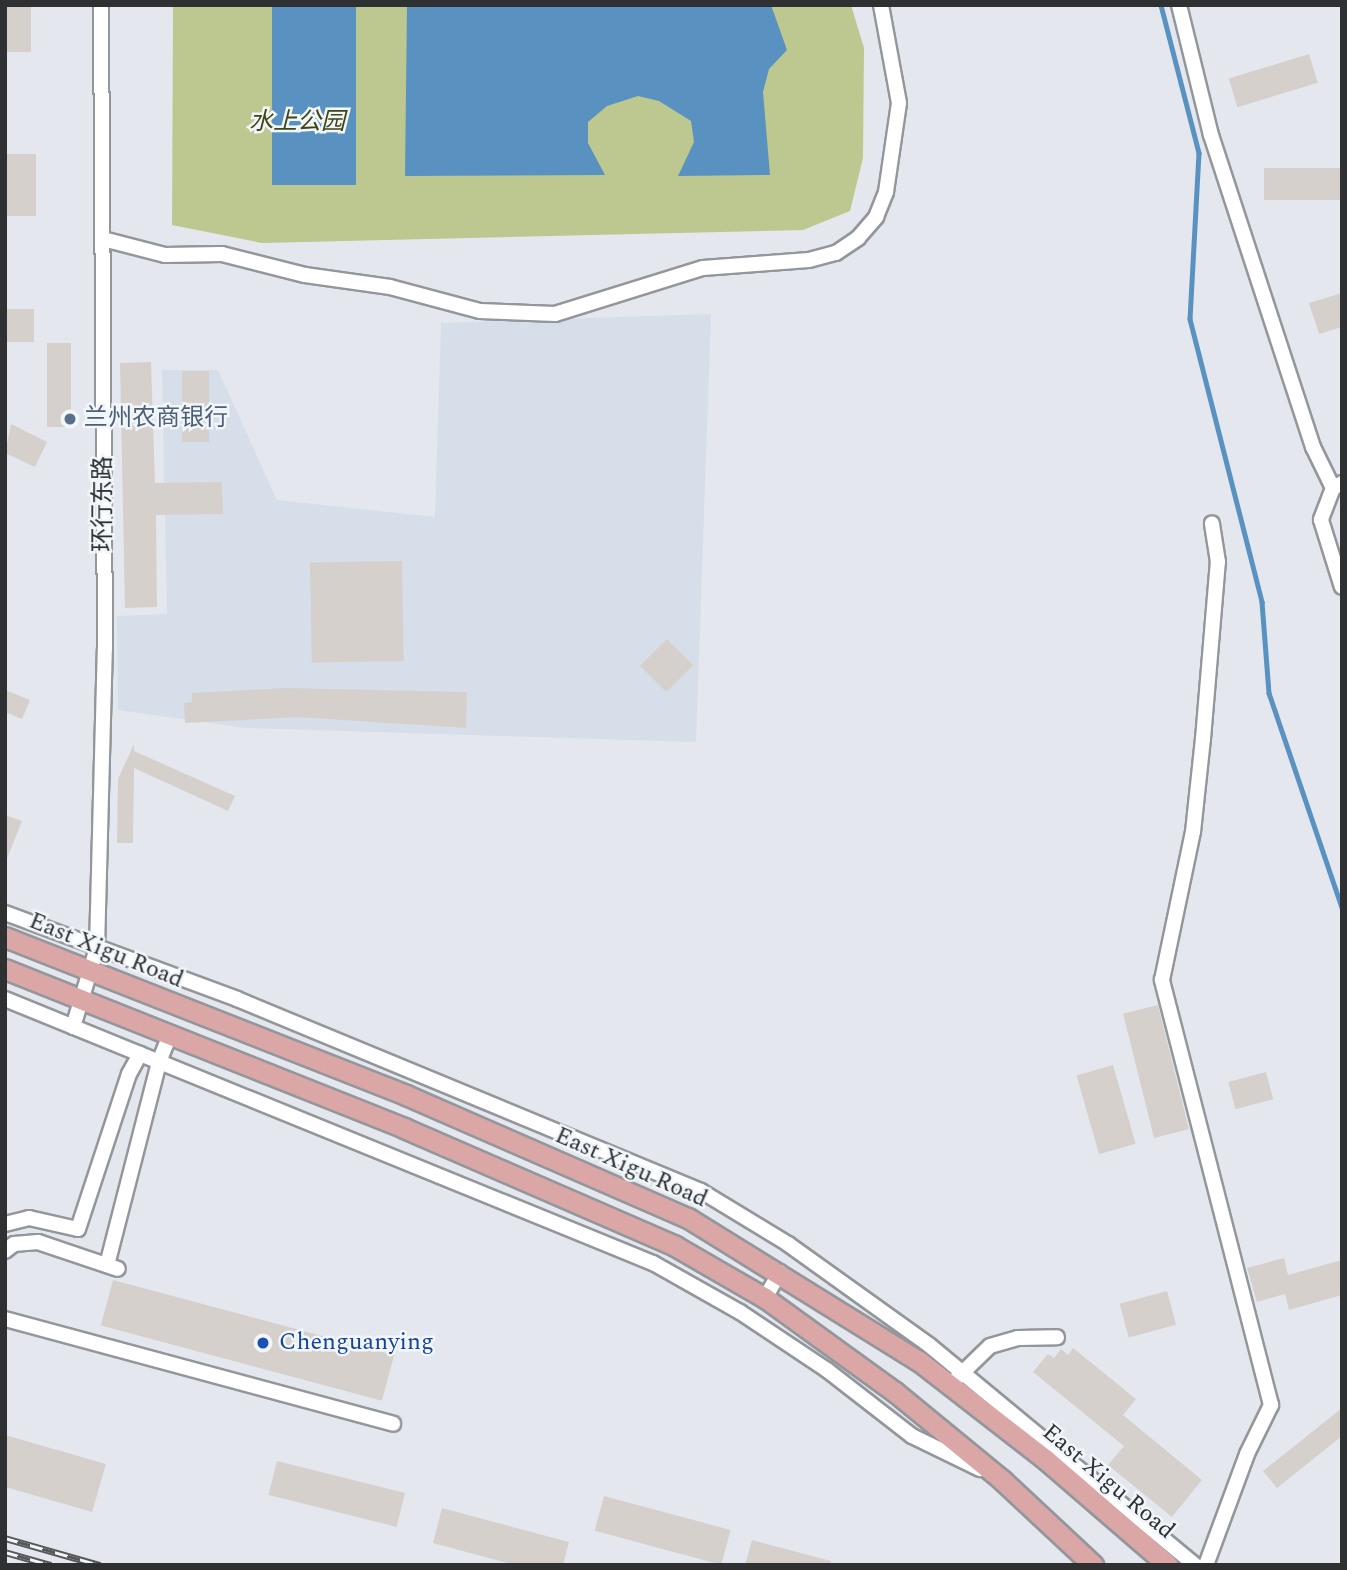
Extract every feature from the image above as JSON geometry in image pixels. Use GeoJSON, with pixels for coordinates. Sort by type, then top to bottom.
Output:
{"type":"FeatureCollection","features":[{"type":"Feature","properties":{"kind":"main road","name":"East Xigu Road"},"geometry":{"type":"LineString","coordinates":[[5,937],[407,1094],[688,1218],[956,1379],[1168,1565]]}},
{"type":"Feature","properties":{"kind":"main road"},"geometry":{"type":"LineString","coordinates":[[5,969],[404,1128],[675,1246],[765,1298],[895,1392],[1002,1480],[1093,1565]]}},
{"type":"Feature","properties":{"kind":"street","name":"环行东路"},"geometry":{"type":"LineString","coordinates":[[73,1027],[92,973],[97,948],[105,649],[101,5]]}},
{"type":"Feature","properties":{"kind":"street"},"geometry":{"type":"LineString","coordinates":[[103,239],[164,255],[222,254],[305,275],[390,287],[480,311],[555,314],[703,268],[809,260],[835,253],[867,228],[886,192],[899,103],[881,5]]}},
{"type":"Feature","properties":{"kind":"street"},"geometry":{"type":"LineString","coordinates":[[1179,5],[1211,135],[1313,447],[1337,486],[1321,520],[1342,587]]}},
{"type":"Feature","properties":{"kind":"street"},"geometry":{"type":"LineString","coordinates":[[1206,1565],[1247,1454],[1271,1405],[1163,980],[1193,832],[1203,739],[1218,562],[1212,523]]}},
{"type":"Feature","properties":{"kind":"street"},"geometry":{"type":"LineString","coordinates":[[5,913],[237,999],[701,1191],[847,1285],[956,1379],[1195,1565]]}},
{"type":"Feature","properties":{"kind":"street"},"geometry":{"type":"LineString","coordinates":[[5,999],[653,1263],[740,1312],[816,1362],[912,1436],[1002,1480]]}},
{"type":"Feature","properties":{"kind":"street"},"geometry":{"type":"LineString","coordinates":[[5,1251],[14,1244],[38,1242],[112,1267],[159,1062],[170,1035]]}},
{"type":"Feature","properties":{"kind":"street"},"geometry":{"type":"LineString","coordinates":[[5,1224],[29,1218],[78,1229],[129,1074],[140,1054]]}},
{"type":"Feature","properties":{"kind":"street"},"geometry":{"type":"LineString","coordinates":[[765,1298],[780,1272]]}},
{"type":"Feature","properties":{"kind":"street"},"geometry":{"type":"LineString","coordinates":[[5,1319],[393,1424]]}},
{"type":"Feature","properties":{"kind":"street"},"geometry":{"type":"LineString","coordinates":[[956,1379],[976,1356],[1003,1341],[1057,1337]]}},
{"type":"Feature","properties":{"kind":"shaded area"},"geometry":{"type":"Polygon","coordinates":[[[711,314],[696,742],[245,728],[118,710],[117,616],[167,614],[162,370],[218,370],[277,500],[435,517],[441,323],[711,314]]]}},
{"type":"Feature","properties":{"kind":"green space","name":"水上公园"},"geometry":{"type":"Polygon","coordinates":[[[173,5],[851,5],[864,48],[863,158],[850,211],[803,230],[262,243],[172,225],[173,5]]]}},
{"type":"Feature","properties":{"kind":"water"},"geometry":{"type":"Polygon","coordinates":[[[272,5],[356,5],[356,185],[272,185],[272,5]]]}},
{"type":"Feature","properties":{"kind":"water"},"geometry":{"type":"Polygon","coordinates":[[[407,5],[771,5],[787,50],[769,69],[763,92],[770,175],[678,176],[694,142],[691,121],[659,101],[638,96],[607,106],[588,122],[588,143],[605,175],[405,176],[407,5]]]}},
{"type":"Feature","properties":{"kind":"building"},"geometry":{"type":"Polygon","coordinates":[[[5,5],[31,5],[31,52],[5,52],[5,5]]]}},
{"type":"Feature","properties":{"kind":"building"},"geometry":{"type":"Polygon","coordinates":[[[1309,54],[1318,83],[1237,107],[1229,79],[1309,54]]]}},
{"type":"Feature","properties":{"kind":"building"},"geometry":{"type":"Polygon","coordinates":[[[5,154],[36,154],[36,216],[5,216],[5,154]]]}},
{"type":"Feature","properties":{"kind":"building"},"geometry":{"type":"Polygon","coordinates":[[[1264,168],[1342,168],[1342,200],[1264,200],[1264,168]]]}},
{"type":"Feature","properties":{"kind":"building"},"geometry":{"type":"Polygon","coordinates":[[[1342,293],[1342,327],[1319,334],[1309,303],[1342,293]]]}},
{"type":"Feature","properties":{"kind":"building"},"geometry":{"type":"Polygon","coordinates":[[[5,309],[34,309],[34,342],[5,342],[5,309]]]}},
{"type":"Feature","properties":{"kind":"building"},"geometry":{"type":"Polygon","coordinates":[[[47,343],[71,343],[71,427],[47,427],[47,343]]]}},
{"type":"Feature","properties":{"kind":"building"},"geometry":{"type":"Polygon","coordinates":[[[151,362],[155,483],[222,482],[223,514],[156,515],[157,607],[125,608],[120,363],[151,362]]]}},
{"type":"Feature","properties":{"kind":"building"},"geometry":{"type":"Polygon","coordinates":[[[182,371],[209,371],[209,442],[182,442],[182,371]]]}},
{"type":"Feature","properties":{"kind":"building"},"geometry":{"type":"Polygon","coordinates":[[[11,424],[47,442],[35,467],[5,453],[11,424]]]}},
{"type":"Feature","properties":{"kind":"building"},"geometry":{"type":"Polygon","coordinates":[[[402,561],[404,661],[312,663],[310,563],[402,561]]]}},
{"type":"Feature","properties":{"kind":"building"},"geometry":{"type":"Polygon","coordinates":[[[667,639],[693,665],[666,692],[640,666],[667,639]]]}},
{"type":"Feature","properties":{"kind":"building"},"geometry":{"type":"Polygon","coordinates":[[[285,688],[467,692],[466,728],[297,717],[185,723],[184,703],[192,702],[192,693],[285,688]]]}},
{"type":"Feature","properties":{"kind":"building"},"geometry":{"type":"Polygon","coordinates":[[[5,690],[30,700],[22,719],[5,712],[5,690]]]}},
{"type":"Feature","properties":{"kind":"building"},"geometry":{"type":"Polygon","coordinates":[[[134,744],[134,751],[235,796],[228,811],[134,768],[133,843],[117,843],[118,779],[134,744]]]}},
{"type":"Feature","properties":{"kind":"building"},"geometry":{"type":"Polygon","coordinates":[[[5,815],[22,821],[6,861],[5,861],[5,815]]]}},
{"type":"Feature","properties":{"kind":"building"},"geometry":{"type":"Polygon","coordinates":[[[1158,1005],[1189,1129],[1154,1138],[1123,1014],[1158,1005]]]}},
{"type":"Feature","properties":{"kind":"building"},"geometry":{"type":"Polygon","coordinates":[[[1113,1065],[1136,1144],[1099,1154],[1076,1075],[1113,1065]]]}},
{"type":"Feature","properties":{"kind":"building"},"geometry":{"type":"Polygon","coordinates":[[[1266,1072],[1273,1099],[1236,1109],[1228,1082],[1266,1072]]]}},
{"type":"Feature","properties":{"kind":"building"},"geometry":{"type":"Polygon","coordinates":[[[1284,1258],[1288,1275],[1342,1260],[1342,1295],[1289,1310],[1285,1294],[1257,1302],[1247,1268],[1284,1258]]]}},
{"type":"Feature","properties":{"kind":"building"},"geometry":{"type":"Polygon","coordinates":[[[113,1280],[394,1355],[382,1401],[101,1325],[113,1280]]]}},
{"type":"Feature","properties":{"kind":"building"},"geometry":{"type":"Polygon","coordinates":[[[1167,1291],[1176,1325],[1129,1337],[1120,1304],[1167,1291]]]}},
{"type":"Feature","properties":{"kind":"building"},"geometry":{"type":"Polygon","coordinates":[[[1073,1348],[1136,1399],[1123,1415],[1202,1480],[1172,1517],[1108,1465],[1124,1446],[1033,1372],[1048,1354],[1054,1358],[1061,1349],[1068,1355],[1073,1348]]]}},
{"type":"Feature","properties":{"kind":"building"},"geometry":{"type":"Polygon","coordinates":[[[1342,1408],[1342,1436],[1277,1488],[1263,1471],[1342,1408]]]}},
{"type":"Feature","properties":{"kind":"building"},"geometry":{"type":"Polygon","coordinates":[[[5,1435],[106,1464],[92,1512],[5,1487],[5,1435]]]}},
{"type":"Feature","properties":{"kind":"building"},"geometry":{"type":"Polygon","coordinates":[[[277,1461],[405,1493],[397,1527],[269,1495],[277,1461]]]}},
{"type":"Feature","properties":{"kind":"building"},"geometry":{"type":"Polygon","coordinates":[[[604,1496],[731,1530],[721,1565],[595,1531],[604,1496]]]}},
{"type":"Feature","properties":{"kind":"building"},"geometry":{"type":"Polygon","coordinates":[[[442,1508],[569,1542],[563,1565],[515,1565],[433,1543],[442,1508]]]}},
{"type":"Feature","properties":{"kind":"building"},"geometry":{"type":"Polygon","coordinates":[[[752,1540],[831,1561],[830,1565],[745,1565],[752,1540]]]}},
{"type":"Feature","properties":{"kind":"waterway"},"geometry":{"type":"LineString","coordinates":[[1161,5],[1199,153],[1190,319],[1262,602],[1269,693],[1342,908]]}},
{"type":"Feature","properties":{"kind":"railway"},"geometry":{"type":"LineString","coordinates":[[5,1538],[100,1565]]}},
{"type":"Feature","properties":{"kind":"railway"},"geometry":{"type":"LineString","coordinates":[[5,1552],[51,1565]]}},
{"type":"Feature","properties":{"kind":"place","name":"兰州农商银行"},"geometry":{"type":"Point","coordinates":[70,419]}},
{"type":"Feature","properties":{"kind":"place","name":"Chenguanying"},"geometry":{"type":"Point","coordinates":[263,1343]}}]}
